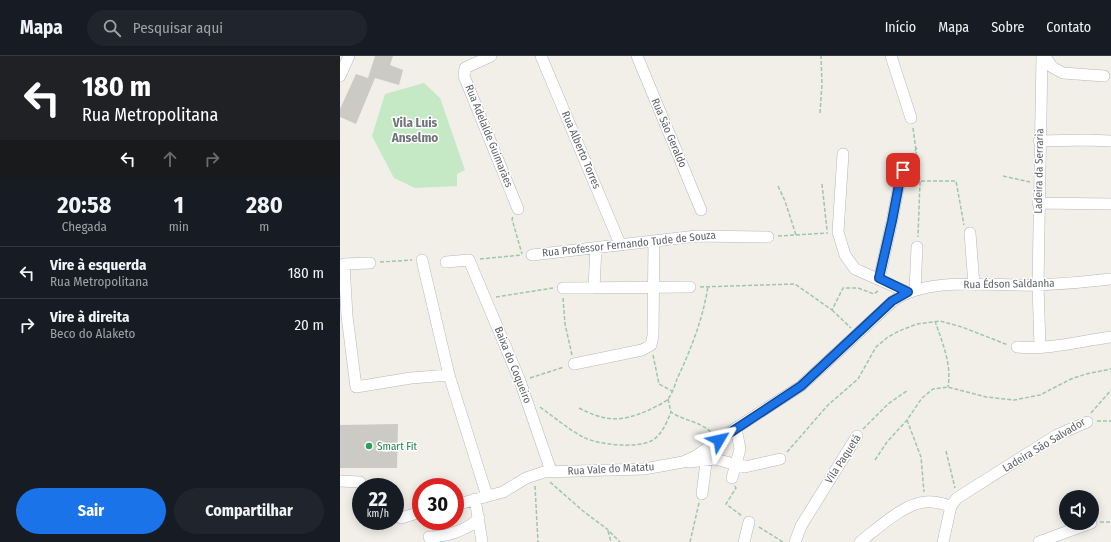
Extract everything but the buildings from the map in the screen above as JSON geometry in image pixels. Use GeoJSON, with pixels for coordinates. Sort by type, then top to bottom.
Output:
{"type":"FeatureCollection","features":[{"type":"Feature","properties":{"kind":"street"},"geometry":{"type":"LineString","coordinates":[[340,76],[349,56]]}},
{"type":"Feature","properties":{"kind":"street","name":"Rua Adelalde Guimarães"},"geometry":{"type":"LineString","coordinates":[[491,56],[465,68],[464,76],[518,209]]}},
{"type":"Feature","properties":{"kind":"street","name":"Rua Alberto Torres"},"geometry":{"type":"LineString","coordinates":[[541,56],[620,244]]}},
{"type":"Feature","properties":{"kind":"street","name":"Rua Sāo Geraldo"},"geometry":{"type":"LineString","coordinates":[[637,56],[701,210]]}},
{"type":"Feature","properties":{"kind":"street"},"geometry":{"type":"LineString","coordinates":[[891,56],[911,118]]}},
{"type":"Feature","properties":{"kind":"street"},"geometry":{"type":"LineString","coordinates":[[1043,56],[1052,67],[1062,73],[1104,76]]}},
{"type":"Feature","properties":{"kind":"street","name":"Ladeira da Serraria"},"geometry":{"type":"LineString","coordinates":[[1040,348],[1038,203],[1043,56]]}},
{"type":"Feature","properties":{"kind":"street"},"geometry":{"type":"LineString","coordinates":[[1040,141],[1111,141]]}},
{"type":"Feature","properties":{"kind":"street"},"geometry":{"type":"LineString","coordinates":[[843,154],[833,232],[851,264],[855,269],[911,291],[917,247]]}},
{"type":"Feature","properties":{"kind":"street"},"geometry":{"type":"LineString","coordinates":[[884,281],[892,221],[903,170]]}},
{"type":"Feature","properties":{"kind":"street"},"geometry":{"type":"LineString","coordinates":[[1038,203],[1111,204]]}},
{"type":"Feature","properties":{"kind":"street"},"geometry":{"type":"LineString","coordinates":[[970,233],[974,285]]}},
{"type":"Feature","properties":{"kind":"street","name":"Rua Professor Fernando Tude de Souza"},"geometry":{"type":"LineString","coordinates":[[527,255],[697,236],[768,237]]}},
{"type":"Feature","properties":{"kind":"street"},"geometry":{"type":"LineString","coordinates":[[574,364],[646,348],[654,336],[654,241]]}},
{"type":"Feature","properties":{"kind":"street"},"geometry":{"type":"LineString","coordinates":[[594,288],[596,247]]}},
{"type":"Feature","properties":{"kind":"street"},"geometry":{"type":"LineString","coordinates":[[422,260],[449,375],[487,496]]}},
{"type":"Feature","properties":{"kind":"street"},"geometry":{"type":"LineString","coordinates":[[446,262],[469,260]]}},
{"type":"Feature","properties":{"kind":"street","name":"Baixa do Coqueiro"},"geometry":{"type":"LineString","coordinates":[[469,260],[528,401],[543,473]]}},
{"type":"Feature","properties":{"kind":"street"},"geometry":{"type":"LineString","coordinates":[[370,263],[344,264],[344,316],[356,387],[411,378],[449,375]]}},
{"type":"Feature","properties":{"kind":"street","name":"Rua Édson Saldanha"},"geometry":{"type":"LineString","coordinates":[[911,291],[941,286],[1038,285],[1111,279]]}},
{"type":"Feature","properties":{"kind":"street"},"geometry":{"type":"LineString","coordinates":[[563,288],[690,287]]}},
{"type":"Feature","properties":{"kind":"street","name":"Rua Vale do Matatu"},"geometry":{"type":"LineString","coordinates":[[464,502],[503,492],[543,473],[644,470],[683,462],[707,455],[719,440],[801,386],[892,301],[911,291]]}},
{"type":"Feature","properties":{"kind":"street"},"geometry":{"type":"LineString","coordinates":[[1017,347],[1040,348],[1111,336]]}},
{"type":"Feature","properties":{"kind":"street","name":"Ladeira São Salvador"},"geometry":{"type":"LineString","coordinates":[[954,502],[1057,434],[1087,422]]}},
{"type":"Feature","properties":{"kind":"street"},"geometry":{"type":"LineString","coordinates":[[732,478],[740,442],[736,428]]}},
{"type":"Feature","properties":{"kind":"street","name":"Vila Paquetá"},"geometry":{"type":"LineString","coordinates":[[795,542],[801,526],[857,436]]}},
{"type":"Feature","properties":{"kind":"street"},"geometry":{"type":"LineString","coordinates":[[702,494],[707,455],[715,460],[736,465],[752,466],[780,460]]}},
{"type":"Feature","properties":{"kind":"street"},"geometry":{"type":"LineString","coordinates":[[340,481],[352,482]]}},
{"type":"Feature","properties":{"kind":"street"},"geometry":{"type":"LineString","coordinates":[[475,499],[482,542]]}},
{"type":"Feature","properties":{"kind":"street"},"geometry":{"type":"LineString","coordinates":[[860,542],[902,511],[914,505],[925,502],[954,502],[943,542]]}},
{"type":"Feature","properties":{"kind":"street"},"geometry":{"type":"LineString","coordinates":[[429,537],[464,529],[473,525],[479,518]]}},
{"type":"Feature","properties":{"kind":"street"},"geometry":{"type":"LineString","coordinates":[[744,542],[749,522]]}},
{"type":"Feature","properties":{"kind":"street"},"geometry":{"type":"LineString","coordinates":[[1040,542],[1073,530]]}},
{"type":"Feature","properties":{"kind":"path"},"geometry":{"type":"LineString","coordinates":[[820,113],[822,84],[821,56]]}},
{"type":"Feature","properties":{"kind":"path"},"geometry":{"type":"LineString","coordinates":[[911,118],[917,148],[920,181],[917,247]]}},
{"type":"Feature","properties":{"kind":"path"},"geometry":{"type":"LineString","coordinates":[[903,170],[917,148]]}},
{"type":"Feature","properties":{"kind":"path"},"geometry":{"type":"LineString","coordinates":[[1003,176],[1039,184]]}},
{"type":"Feature","properties":{"kind":"path"},"geometry":{"type":"LineString","coordinates":[[920,181],[956,181],[964,226],[970,233]]}},
{"type":"Feature","properties":{"kind":"path"},"geometry":{"type":"LineString","coordinates":[[768,237],[833,232],[822,184]]}},
{"type":"Feature","properties":{"kind":"path"},"geometry":{"type":"LineString","coordinates":[[778,186],[785,201],[796,236]]}},
{"type":"Feature","properties":{"kind":"path"},"geometry":{"type":"LineString","coordinates":[[469,260],[527,255],[512,219],[518,209]]}},
{"type":"Feature","properties":{"kind":"path"},"geometry":{"type":"LineString","coordinates":[[370,263],[422,260]]}},
{"type":"Feature","properties":{"kind":"path"},"geometry":{"type":"LineString","coordinates":[[832,310],[843,288],[858,288],[874,294],[884,281]]}},
{"type":"Feature","properties":{"kind":"path"},"geometry":{"type":"LineString","coordinates":[[690,287],[795,284],[832,310],[857,334]]}},
{"type":"Feature","properties":{"kind":"path"},"geometry":{"type":"LineString","coordinates":[[528,401],[538,406],[584,438],[603,444],[645,443],[653,440],[663,430],[670,412],[668,399],[685,364],[698,328],[708,286]]}},
{"type":"Feature","properties":{"kind":"path"},"geometry":{"type":"LineString","coordinates":[[486,299],[519,293],[563,288],[565,324],[574,364],[520,381]]}},
{"type":"Feature","properties":{"kind":"path"},"geometry":{"type":"LineString","coordinates":[[935,321],[946,354],[949,380],[948,387]]}},
{"type":"Feature","properties":{"kind":"path"},"geometry":{"type":"LineString","coordinates":[[780,460],[828,405],[858,379],[876,347],[888,337],[899,331],[917,324],[935,321],[962,327],[1017,347]]}},
{"type":"Feature","properties":{"kind":"path"},"geometry":{"type":"LineString","coordinates":[[646,348],[660,384],[672,391]]}},
{"type":"Feature","properties":{"kind":"path"},"geometry":{"type":"LineString","coordinates":[[875,460],[887,442],[908,420],[927,392],[942,387],[948,387],[986,397],[1014,400],[1040,395],[1072,379],[1086,374],[1111,369]]}},
{"type":"Feature","properties":{"kind":"path","name":"Vila Paquetá"},"geometry":{"type":"LineString","coordinates":[[857,436],[872,419],[908,390]]}},
{"type":"Feature","properties":{"kind":"path","name":"Ladeira São Salvador"},"geometry":{"type":"LineString","coordinates":[[1087,422],[1092,411],[1111,390]]}},
{"type":"Feature","properties":{"kind":"path"},"geometry":{"type":"LineString","coordinates":[[580,408],[607,419],[622,419],[638,414],[668,399]]}},
{"type":"Feature","properties":{"kind":"path"},"geometry":{"type":"LineString","coordinates":[[670,412],[684,420],[701,424],[719,440]]}},
{"type":"Feature","properties":{"kind":"path"},"geometry":{"type":"LineString","coordinates":[[908,420],[921,457],[925,502]]}},
{"type":"Feature","properties":{"kind":"path"},"geometry":{"type":"LineString","coordinates":[[1087,422],[1111,421]]}},
{"type":"Feature","properties":{"kind":"path"},"geometry":{"type":"LineString","coordinates":[[946,451],[954,502]]}},
{"type":"Feature","properties":{"kind":"path"},"geometry":{"type":"LineString","coordinates":[[543,473],[555,487],[607,529],[620,542]]}},
{"type":"Feature","properties":{"kind":"path"},"geometry":{"type":"LineString","coordinates":[[538,542],[543,473]]}},
{"type":"Feature","properties":{"kind":"path"},"geometry":{"type":"LineString","coordinates":[[726,504],[736,488],[732,478]]}},
{"type":"Feature","properties":{"kind":"path"},"geometry":{"type":"LineString","coordinates":[[690,542],[702,494]]}},
{"type":"Feature","properties":{"kind":"path"},"geometry":{"type":"LineString","coordinates":[[1099,523],[1111,522]]}},
{"type":"Feature","properties":{"kind":"path"},"geometry":{"type":"LineString","coordinates":[[607,529],[611,542]]}},
{"type":"Feature","properties":{"kind":"green space"},"geometry":{"type":"Polygon","coordinates":[[[424,83],[440,98],[465,170],[457,174],[457,186],[415,188],[394,178],[372,136],[385,94],[424,83]]]}},
{"type":"Feature","properties":{"kind":"place","name":"Smart Fit"},"geometry":{"type":"Point","coordinates":[369,446]}},
{"type":"Feature","properties":{"kind":"district","name":"Vila Luis Anselmo"},"geometry":{"type":"Point","coordinates":[415,130]}},
{"type":"Feature","properties":{"kind":"route"},"geometry":{"type":"LineString","coordinates":[[719,440],[789,396],[892,301],[908,292],[879,278],[897,191],[903,170]]}}]}
